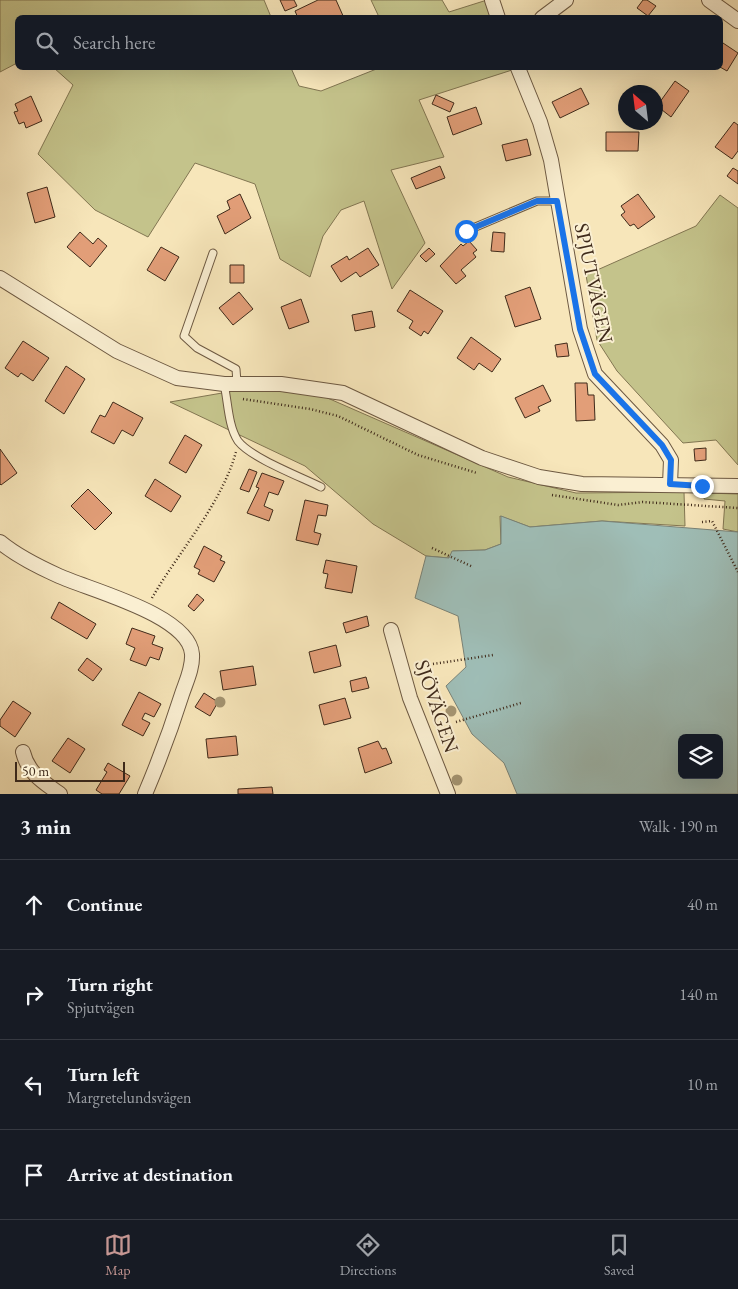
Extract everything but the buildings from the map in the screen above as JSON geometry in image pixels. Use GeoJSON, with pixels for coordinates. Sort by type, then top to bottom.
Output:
{"type":"FeatureCollection","features":[{"type":"Feature","properties":{"kind":"street"},"geometry":{"type":"LineString","coordinates":[[492,0],[497,15]]}},
{"type":"Feature","properties":{"kind":"street"},"geometry":{"type":"LineString","coordinates":[[546,15],[566,0]]}},
{"type":"Feature","properties":{"kind":"street"},"geometry":{"type":"LineString","coordinates":[[709,0],[738,21]]}},
{"type":"Feature","properties":{"kind":"street","name":"SPJUTVÄGEN"},"geometry":{"type":"LineString","coordinates":[[519,70],[542,129],[551,160],[580,329],[595,374],[662,445],[671,460],[670,484]]}},
{"type":"Feature","properties":{"kind":"street"},"geometry":{"type":"LineString","coordinates":[[0,278],[117,351],[177,378],[229,388],[281,384],[344,393],[482,458],[539,477],[582,484],[738,486]]}},
{"type":"Feature","properties":{"kind":"street"},"geometry":{"type":"LineString","coordinates":[[0,542],[59,576],[144,610],[181,632],[189,644],[192,654],[190,668],[166,744],[145,794]]}},
{"type":"Feature","properties":{"kind":"street","name":"SJÖVÄGEN"},"geometry":{"type":"LineString","coordinates":[[391,630],[410,698],[448,794]]}},
{"type":"Feature","properties":{"kind":"street"},"geometry":{"type":"LineString","coordinates":[[23,752],[26,764],[32,771],[60,794]]}},
{"type":"Feature","properties":{"kind":"lane"},"geometry":{"type":"LineString","coordinates":[[466,231],[537,201],[557,201]]}},
{"type":"Feature","properties":{"kind":"lane"},"geometry":{"type":"LineString","coordinates":[[213,253],[184,336],[197,348],[236,369],[229,388],[231,420],[239,442],[262,458],[320,487]]}},
{"type":"Feature","properties":{"kind":"path"},"geometry":{"type":"LineString","coordinates":[[229,388],[338,416],[418,454],[482,474]]}},
{"type":"Feature","properties":{"kind":"path"},"geometry":{"type":"LineString","coordinates":[[144,610],[219,492],[231,470],[239,442]]}},
{"type":"Feature","properties":{"kind":"path"},"geometry":{"type":"LineString","coordinates":[[546,493],[565,498],[618,505],[643,502],[738,508]]}},
{"type":"Feature","properties":{"kind":"path"},"geometry":{"type":"LineString","coordinates":[[702,522],[712,521],[738,572]]}},
{"type":"Feature","properties":{"kind":"path"},"geometry":{"type":"LineString","coordinates":[[432,548],[473,567]]}},
{"type":"Feature","properties":{"kind":"path"},"geometry":{"type":"LineString","coordinates":[[433,664],[493,655]]}},
{"type":"Feature","properties":{"kind":"path"},"geometry":{"type":"LineString","coordinates":[[456,722],[521,703]]}},
{"type":"Feature","properties":{"kind":"shaded area"},"geometry":{"type":"Polygon","coordinates":[[[0,0],[264,0],[270,15],[15,15],[15,64],[0,72],[0,0]]]}},
{"type":"Feature","properties":{"kind":"shaded area"},"geometry":{"type":"Polygon","coordinates":[[[371,0],[442,0],[449,12],[487,0],[496,15],[378,15],[371,0]]]}},
{"type":"Feature","properties":{"kind":"shaded area"},"geometry":{"type":"Polygon","coordinates":[[[56,70],[292,70],[299,86],[321,91],[374,70],[512,70],[419,100],[444,157],[391,170],[425,243],[392,289],[364,201],[341,210],[323,236],[310,277],[280,259],[255,184],[195,163],[148,237],[95,210],[38,154],[73,85],[56,70]]]}},
{"type":"Feature","properties":{"kind":"shaded area"},"geometry":{"type":"Polygon","coordinates":[[[720,195],[738,208],[738,465],[716,440],[683,443],[617,371],[597,340],[586,275],[696,226],[720,195]]]}},
{"type":"Feature","properties":{"kind":"shaded area"},"geometry":{"type":"Polygon","coordinates":[[[251,388],[323,396],[508,477],[576,493],[684,492],[685,526],[602,521],[530,527],[500,516],[501,544],[485,550],[453,551],[449,558],[426,556],[373,524],[305,466],[170,402],[251,388]]]}},
{"type":"Feature","properties":{"kind":"shaded area"},"geometry":{"type":"Polygon","coordinates":[[[705,493],[738,494],[738,532],[723,529],[725,501],[704,499],[705,493]]]}},
{"type":"Feature","properties":{"kind":"water"},"geometry":{"type":"Polygon","coordinates":[[[501,516],[530,527],[602,521],[738,532],[738,794],[517,794],[504,763],[472,734],[446,686],[466,667],[458,616],[415,598],[426,556],[449,558],[452,551],[485,550],[501,544],[501,516]]]}},
{"type":"Feature","properties":{"kind":"route"},"geometry":{"type":"LineString","coordinates":[[466,231],[537,201],[557,201],[580,329],[595,374],[662,445],[671,460],[670,484],[702,486]]}}]}
